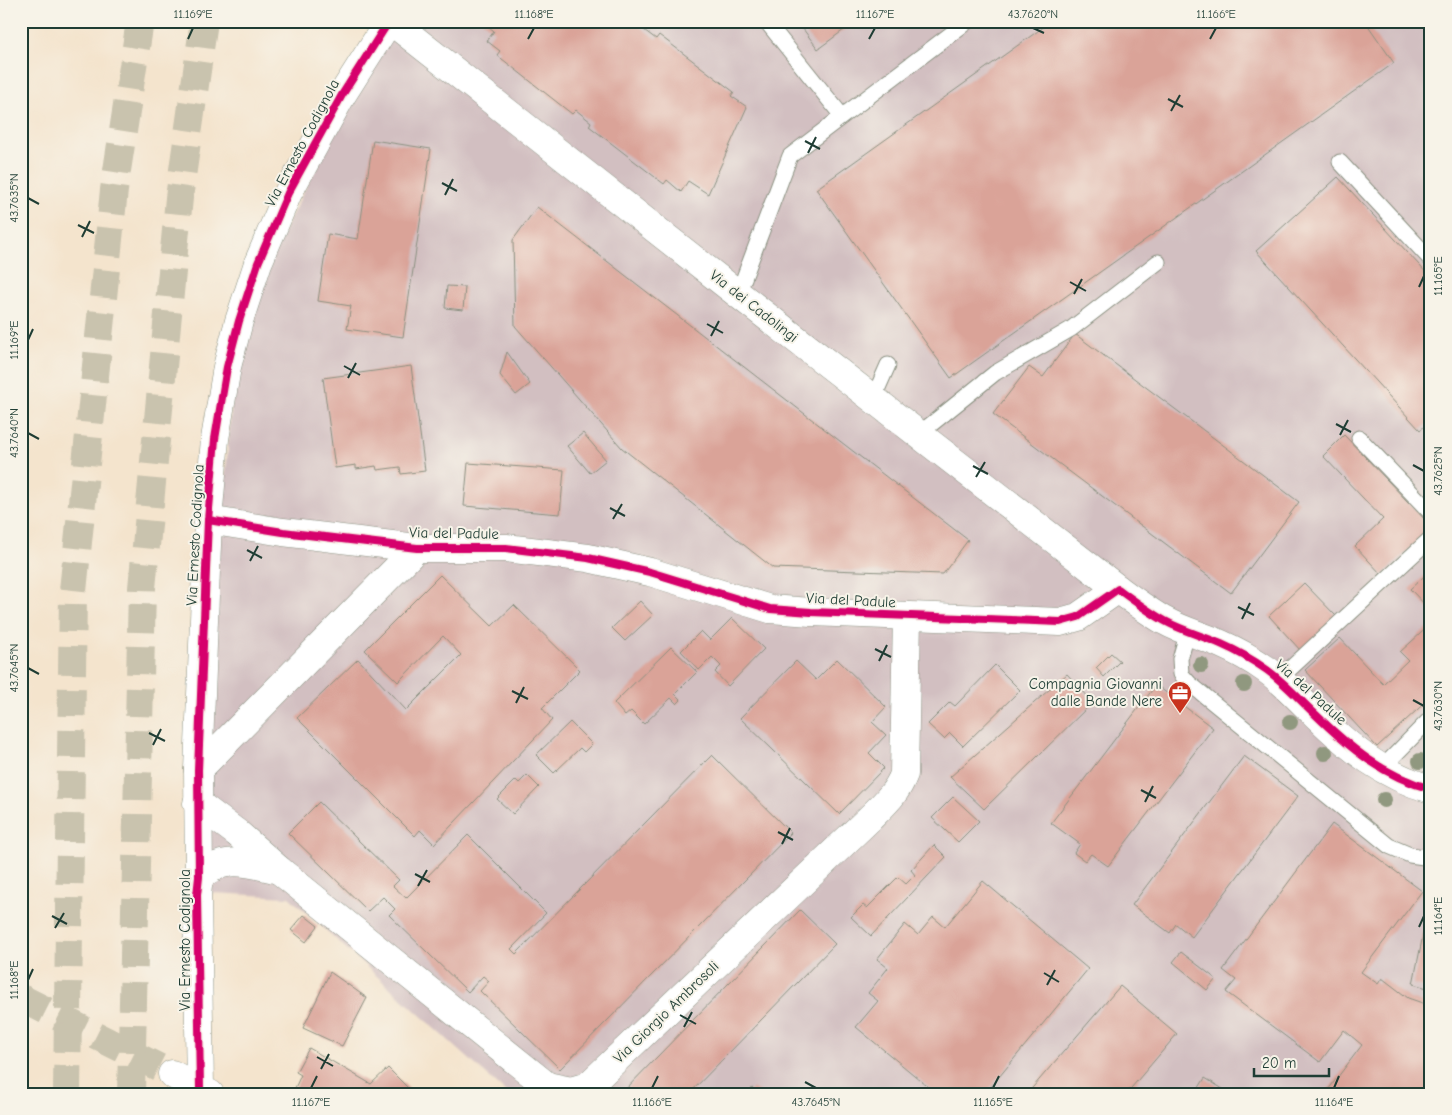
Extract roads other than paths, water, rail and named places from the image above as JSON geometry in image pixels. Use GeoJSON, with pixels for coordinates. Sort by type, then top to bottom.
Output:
{"type":"FeatureCollection","features":[{"type":"Feature","properties":{"kind":"street","name":"Via dei Cadolingi"},"geometry":{"type":"LineString","coordinates":[[390,21],[1118,589]]}},
{"type":"Feature","properties":{"kind":"street","name":"Via Ernesto Codignola"},"geometry":{"type":"LineString","coordinates":[[205,1091],[198,895],[197,802],[208,520],[215,440],[227,367],[239,321],[258,263],[288,193],[342,95],[390,21]]}},
{"type":"Feature","properties":{"kind":"street","name":"Via del Padule"},"geometry":{"type":"LineString","coordinates":[[208,520],[283,532],[417,548],[506,548],[588,558],[650,572],[770,609],[907,617],[1060,622],[1078,617],[1118,589],[1164,620],[1222,644],[1253,661],[1279,679],[1351,747],[1381,769],[1431,790]]}},
{"type":"Feature","properties":{"kind":"street"},"geometry":{"type":"LineString","coordinates":[[198,770],[417,548]]}},
{"type":"Feature","properties":{"kind":"street","name":"Via Giorgio Ambrosoli"},"geometry":{"type":"LineString","coordinates":[[197,802],[547,1086],[571,1091],[588,1086],[888,801],[904,774],[907,617]]}},
{"type":"Feature","properties":{"kind":"street","name":"Via Giorgio Ambrosoli"},"geometry":{"type":"LineString","coordinates":[[199,877],[212,868],[226,863],[245,863],[279,870]]}},
{"type":"Feature","properties":{"kind":"street"},"geometry":{"type":"LineString","coordinates":[[172,1074],[205,1091]]}},
{"type":"Feature","properties":{"kind":"lane"},"geometry":{"type":"LineString","coordinates":[[766,21],[842,116]]}},
{"type":"Feature","properties":{"kind":"lane"},"geometry":{"type":"LineString","coordinates":[[738,294],[790,156],[968,21]]}},
{"type":"Feature","properties":{"kind":"lane"},"geometry":{"type":"LineString","coordinates":[[1340,162],[1431,260]]}},
{"type":"Feature","properties":{"kind":"lane"},"geometry":{"type":"LineString","coordinates":[[919,434],[995,373],[1071,328],[1158,262]]}},
{"type":"Feature","properties":{"kind":"lane"},"geometry":{"type":"LineString","coordinates":[[874,399],[888,365]]}},
{"type":"Feature","properties":{"kind":"lane"},"geometry":{"type":"LineString","coordinates":[[1359,438],[1431,513]]}},
{"type":"Feature","properties":{"kind":"lane"},"geometry":{"type":"LineString","coordinates":[[1279,679],[1431,538]]}},
{"type":"Feature","properties":{"kind":"lane"},"geometry":{"type":"LineString","coordinates":[[1188,631],[1180,659],[1181,674],[1188,683],[1389,846],[1410,855],[1431,858]]}},
{"type":"Feature","properties":{"kind":"lane"},"geometry":{"type":"LineString","coordinates":[[1381,769],[1431,718]]}},
{"type":"Feature","properties":{"kind":"tunnel"},"geometry":{"type":"LineString","coordinates":[[67,1094],[73,591],[114,190],[140,21]]}},
{"type":"Feature","properties":{"kind":"tunnel"},"geometry":{"type":"LineString","coordinates":[[131,1094],[142,588],[179,198],[204,21]]}},
{"type":"Feature","properties":{"kind":"tunnel"},"geometry":{"type":"LineString","coordinates":[[21,998],[172,1074]]}},
{"type":"Feature","properties":{"kind":"place","name":"Compagnia Giovanni dalle Bande Nere"},"geometry":{"type":"Point","coordinates":[1180,714]}}]}
